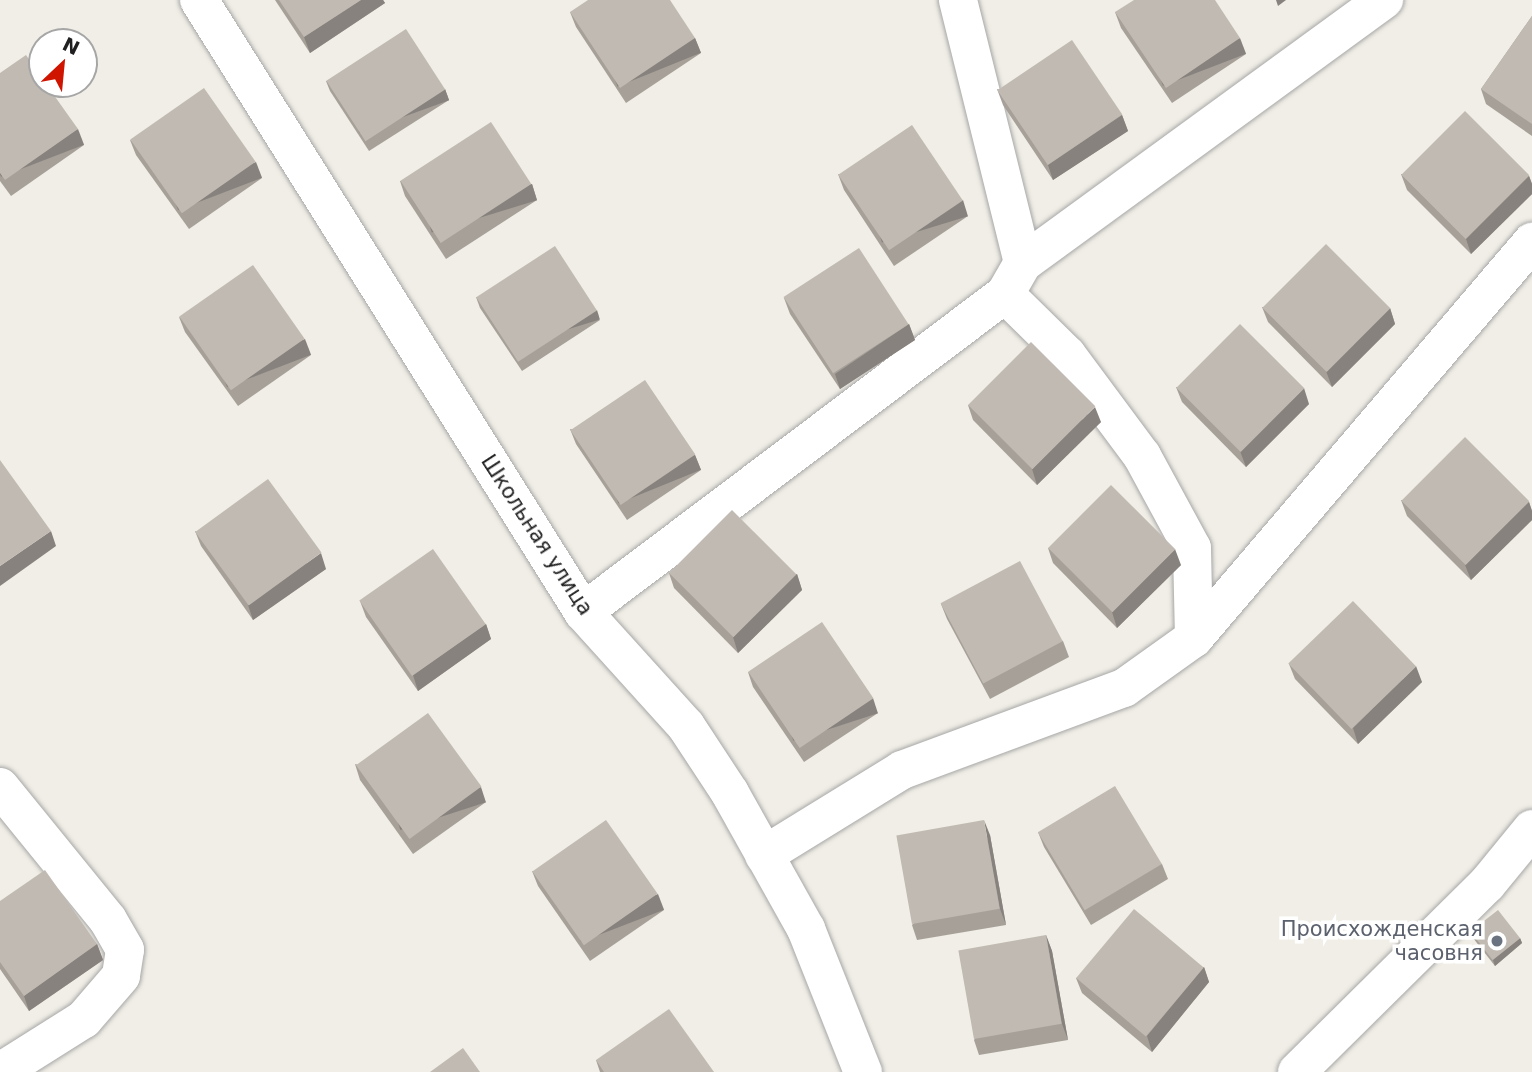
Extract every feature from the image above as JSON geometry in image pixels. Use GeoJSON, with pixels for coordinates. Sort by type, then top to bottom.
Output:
{"type":"FeatureCollection","features":[{"type":"Feature","properties":{"kind":"street","name":"Школьная улица"},"geometry":{"type":"LineString","coordinates":[[199,0],[583,612],[686,726],[806,929],[863,1072]]}},
{"type":"Feature","properties":{"kind":"street"},"geometry":{"type":"LineString","coordinates":[[958,0],[1014,278],[1142,456],[1192,548],[1194,638]]}},
{"type":"Feature","properties":{"kind":"street"},"geometry":{"type":"LineString","coordinates":[[583,612],[1014,278],[1384,0]]}},
{"type":"Feature","properties":{"kind":"street"},"geometry":{"type":"LineString","coordinates":[[764,855],[799,830],[902,770],[1124,688],[1194,638],[1532,242]]}},
{"type":"Feature","properties":{"kind":"street"},"geometry":{"type":"LineString","coordinates":[[0,787],[108,920],[125,950],[121,976],[84,1019],[0,1072]]}},
{"type":"Feature","properties":{"kind":"street"},"geometry":{"type":"LineString","coordinates":[[1297,1072],[1487,884],[1532,829]]}},
{"type":"Feature","properties":{"kind":"building"},"geometry":{"type":"Polygon","coordinates":[[[279,0],[361,0],[304,37],[279,0]]]}},
{"type":"Feature","properties":{"kind":"building"},"geometry":{"type":"Polygon","coordinates":[[[588,0],[670,0],[695,38],[620,88],[570,12],[588,0]]]}},
{"type":"Feature","properties":{"kind":"building"},"geometry":{"type":"Polygon","coordinates":[[[1134,0],[1215,0],[1240,38],[1166,88],[1115,12],[1134,0]]]}},
{"type":"Feature","properties":{"kind":"building"},"geometry":{"type":"Polygon","coordinates":[[[1532,16],[1532,124],[1481,89],[1532,16]]]}},
{"type":"Feature","properties":{"kind":"building"},"geometry":{"type":"Polygon","coordinates":[[[406,29],[445,89],[366,141],[326,81],[406,29]]]}},
{"type":"Feature","properties":{"kind":"building"},"geometry":{"type":"Polygon","coordinates":[[[1072,40],[1122,115],[1048,165],[997,90],[1072,40]]]}},
{"type":"Feature","properties":{"kind":"building"},"geometry":{"type":"Polygon","coordinates":[[[26,55],[28,98],[56,98],[78,129],[5,180],[0,173],[0,73],[26,55]]]}},
{"type":"Feature","properties":{"kind":"building"},"geometry":{"type":"Polygon","coordinates":[[[204,88],[256,162],[182,213],[130,140],[204,88]]]}},
{"type":"Feature","properties":{"kind":"building"},"geometry":{"type":"Polygon","coordinates":[[[1465,111],[1529,175],[1466,239],[1401,175],[1465,111]]]}},
{"type":"Feature","properties":{"kind":"building"},"geometry":{"type":"Polygon","coordinates":[[[491,122],[531,184],[441,243],[400,181],[491,122]]]}},
{"type":"Feature","properties":{"kind":"building"},"geometry":{"type":"Polygon","coordinates":[[[912,125],[963,200],[889,250],[838,175],[912,125]]]}},
{"type":"Feature","properties":{"kind":"building"},"geometry":{"type":"Polygon","coordinates":[[[1326,244],[1390,308],[1327,372],[1262,308],[1326,244]]]}},
{"type":"Feature","properties":{"kind":"building"},"geometry":{"type":"Polygon","coordinates":[[[555,246],[597,311],[518,362],[476,297],[555,246]]]}},
{"type":"Feature","properties":{"kind":"building"},"geometry":{"type":"Polygon","coordinates":[[[859,248],[909,324],[833,373],[784,297],[859,248]]]}},
{"type":"Feature","properties":{"kind":"building"},"geometry":{"type":"Polygon","coordinates":[[[253,265],[305,339],[231,390],[179,317],[253,265]]]}},
{"type":"Feature","properties":{"kind":"building"},"geometry":{"type":"Polygon","coordinates":[[[1240,324],[1304,388],[1241,452],[1176,388],[1240,324]]]}},
{"type":"Feature","properties":{"kind":"building"},"geometry":{"type":"Polygon","coordinates":[[[1031,342],[1095,406],[1032,469],[968,405],[1031,342]]]}},
{"type":"Feature","properties":{"kind":"building"},"geometry":{"type":"Polygon","coordinates":[[[645,380],[695,455],[621,505],[570,430],[645,380]]]}},
{"type":"Feature","properties":{"kind":"building"},"geometry":{"type":"Polygon","coordinates":[[[1465,437],[1529,501],[1466,565],[1401,501],[1465,437]]]}},
{"type":"Feature","properties":{"kind":"building"},"geometry":{"type":"Polygon","coordinates":[[[0,460],[51,531],[0,566],[0,460]]]}},
{"type":"Feature","properties":{"kind":"building"},"geometry":{"type":"Polygon","coordinates":[[[268,479],[321,553],[249,606],[195,532],[268,479]]]}},
{"type":"Feature","properties":{"kind":"building"},"geometry":{"type":"Polygon","coordinates":[[[1111,485],[1175,549],[1112,612],[1048,548],[1111,485]]]}},
{"type":"Feature","properties":{"kind":"building"},"geometry":{"type":"Polygon","coordinates":[[[732,510],[796,574],[733,637],[669,573],[732,510]]]}},
{"type":"Feature","properties":{"kind":"building"},"geometry":{"type":"Polygon","coordinates":[[[433,549],[486,624],[412,676],[359,601],[433,549]]]}},
{"type":"Feature","properties":{"kind":"building"},"geometry":{"type":"Polygon","coordinates":[[[1020,561],[1063,641],[983,684],[941,603],[1020,561]]]}},
{"type":"Feature","properties":{"kind":"building"},"geometry":{"type":"Polygon","coordinates":[[[1353,601],[1416,666],[1351,729],[1288,664],[1353,601]]]}},
{"type":"Feature","properties":{"kind":"building"},"geometry":{"type":"Polygon","coordinates":[[[822,622],[873,698],[800,748],[748,672],[822,622]]]}},
{"type":"Feature","properties":{"kind":"building"},"geometry":{"type":"Polygon","coordinates":[[[428,713],[481,787],[409,839],[356,765],[428,713]]]}},
{"type":"Feature","properties":{"kind":"building"},"geometry":{"type":"Polygon","coordinates":[[[1115,786],[1162,864],[1085,910],[1038,832],[1115,786]]]}},
{"type":"Feature","properties":{"kind":"building"},"geometry":{"type":"Polygon","coordinates":[[[606,820],[658,894],[584,945],[532,872],[606,820]]]}},
{"type":"Feature","properties":{"kind":"building"},"geometry":{"type":"Polygon","coordinates":[[[984,820],[1000,909],[912,924],[896,835],[984,820]]]}},
{"type":"Feature","properties":{"kind":"building"},"geometry":{"type":"Polygon","coordinates":[[[45,870],[97,944],[24,996],[0,962],[0,901],[45,870]]]}},
{"type":"Feature","properties":{"kind":"building"},"geometry":{"type":"Polygon","coordinates":[[[1134,909],[1204,967],[1146,1036],[1076,978],[1134,909]]]}},
{"type":"Feature","properties":{"kind":"building","name":"Происхожденская часовня"},"geometry":{"type":"Polygon","coordinates":[[[1498,910],[1520,938],[1493,960],[1470,932],[1498,910]]]}},
{"type":"Feature","properties":{"kind":"building"},"geometry":{"type":"Polygon","coordinates":[[[1046,935],[1062,1024],[974,1039],[958,950],[1046,935]]]}},
{"type":"Feature","properties":{"kind":"building"},"geometry":{"type":"Polygon","coordinates":[[[669,1009],[714,1072],[604,1072],[596,1060],[669,1009]]]}},
{"type":"Feature","properties":{"kind":"building"},"geometry":{"type":"Polygon","coordinates":[[[463,1048],[480,1072],[430,1072],[463,1048]]]}},
{"type":"Feature","properties":{"kind":"place","name":"Происхожденская часовня"},"geometry":{"type":"Point","coordinates":[1497,941]}}]}
